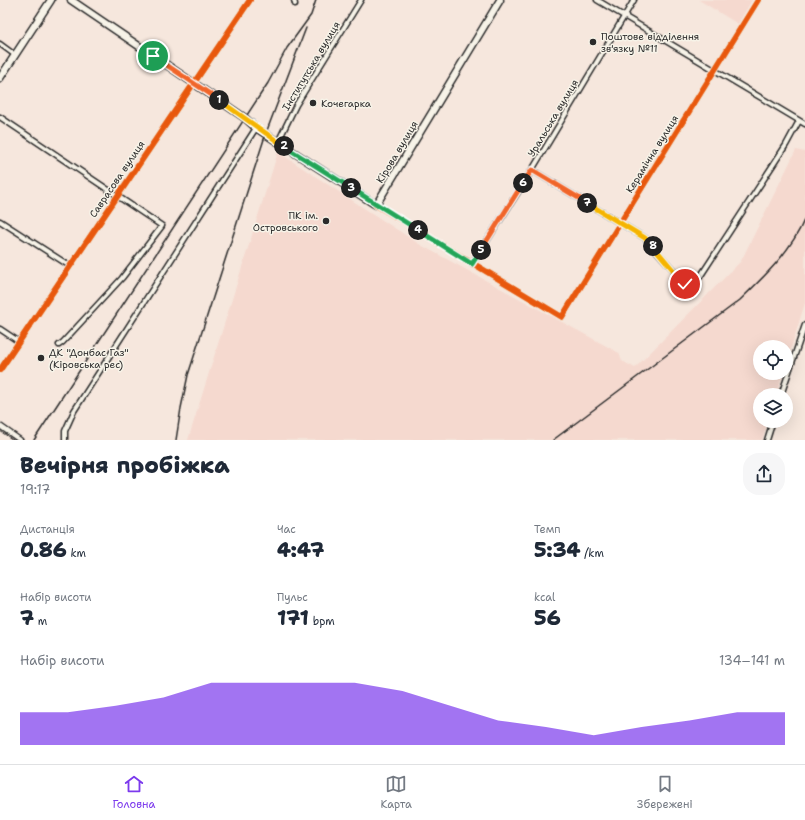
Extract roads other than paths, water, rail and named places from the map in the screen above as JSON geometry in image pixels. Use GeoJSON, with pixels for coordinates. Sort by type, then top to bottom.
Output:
{"type":"FeatureCollection","features":[{"type":"Feature","properties":{"kind":"main road"},"geometry":{"type":"LineString","coordinates":[[0,78],[51,0]]}},
{"type":"Feature","properties":{"kind":"main road"},"geometry":{"type":"LineString","coordinates":[[71,0],[245,118],[256,128],[376,205]]}},
{"type":"Feature","properties":{"kind":"main road","name":"Кірова вулиця"},"geometry":{"type":"LineString","coordinates":[[376,205],[500,0]]}},
{"type":"Feature","properties":{"kind":"street","name":"Саврасова вулиця"},"geometry":{"type":"LineString","coordinates":[[0,370],[250,0]]}},
{"type":"Feature","properties":{"kind":"street","name":"Інститутська вулиця"},"geometry":{"type":"LineString","coordinates":[[278,142],[296,105],[361,0]]}},
{"type":"Feature","properties":{"kind":"street"},"geometry":{"type":"LineString","coordinates":[[597,0],[623,17],[805,124]]}},
{"type":"Feature","properties":{"kind":"street","name":"Уральська вулиця"},"geometry":{"type":"LineString","coordinates":[[472,264],[532,170],[634,0]]}},
{"type":"Feature","properties":{"kind":"street","name":"Керамічна вулиця"},"geometry":{"type":"LineString","coordinates":[[472,264],[562,318],[622,224],[758,0]]}},
{"type":"Feature","properties":{"kind":"street"},"geometry":{"type":"LineString","coordinates":[[0,44],[15,55]]}},
{"type":"Feature","properties":{"kind":"street"},"geometry":{"type":"LineString","coordinates":[[0,118],[162,226],[122,278],[63,342],[58,345]]}},
{"type":"Feature","properties":{"kind":"street"},"geometry":{"type":"LineString","coordinates":[[532,170],[645,238],[685,284],[698,280],[786,145],[799,120]]}},
{"type":"Feature","properties":{"kind":"street"},"geometry":{"type":"LineString","coordinates":[[65,440],[65,431],[74,412],[256,128]]}},
{"type":"Feature","properties":{"kind":"street"},"geometry":{"type":"LineString","coordinates":[[376,205],[472,264]]}},
{"type":"Feature","properties":{"kind":"street"},"geometry":{"type":"LineString","coordinates":[[0,221],[70,266]]}},
{"type":"Feature","properties":{"kind":"street"},"geometry":{"type":"LineString","coordinates":[[783,388],[805,325]]}},
{"type":"Feature","properties":{"kind":"street"},"geometry":{"type":"LineString","coordinates":[[0,329],[18,342]]}},
{"type":"Feature","properties":{"kind":"street"},"geometry":{"type":"LineString","coordinates":[[0,426],[20,440]]}},
{"type":"Feature","properties":{"kind":"street"},"geometry":{"type":"LineString","coordinates":[[767,440],[771,428]]}},
{"type":"Feature","properties":{"kind":"tram line"},"geometry":{"type":"LineString","coordinates":[[0,431],[13,440]]}},
{"type":"Feature","properties":{"kind":"railway"},"geometry":{"type":"LineString","coordinates":[[34,440],[268,83],[287,48],[311,15],[316,0]]}},
{"type":"Feature","properties":{"kind":"railway"},"geometry":{"type":"LineString","coordinates":[[176,440],[188,375],[266,133],[306,28]]}},
{"type":"Feature","properties":{"kind":"railway"},"geometry":{"type":"LineString","coordinates":[[553,440],[740,300],[768,272],[785,252],[800,230],[805,218]]}},
{"type":"Feature","properties":{"kind":"place","name":"Поштове відділення зв'язку №11"},"geometry":{"type":"Point","coordinates":[593,42]}},
{"type":"Feature","properties":{"kind":"place","name":"Кочегарка"},"geometry":{"type":"Point","coordinates":[313,103]}},
{"type":"Feature","properties":{"kind":"place","name":"ПК ім. Островського"},"geometry":{"type":"Point","coordinates":[326,221]}},
{"type":"Feature","properties":{"kind":"place","name":"ДК \"Донбас Газ\" (Кіровська рес)"},"geometry":{"type":"Point","coordinates":[41,358]}}]}
